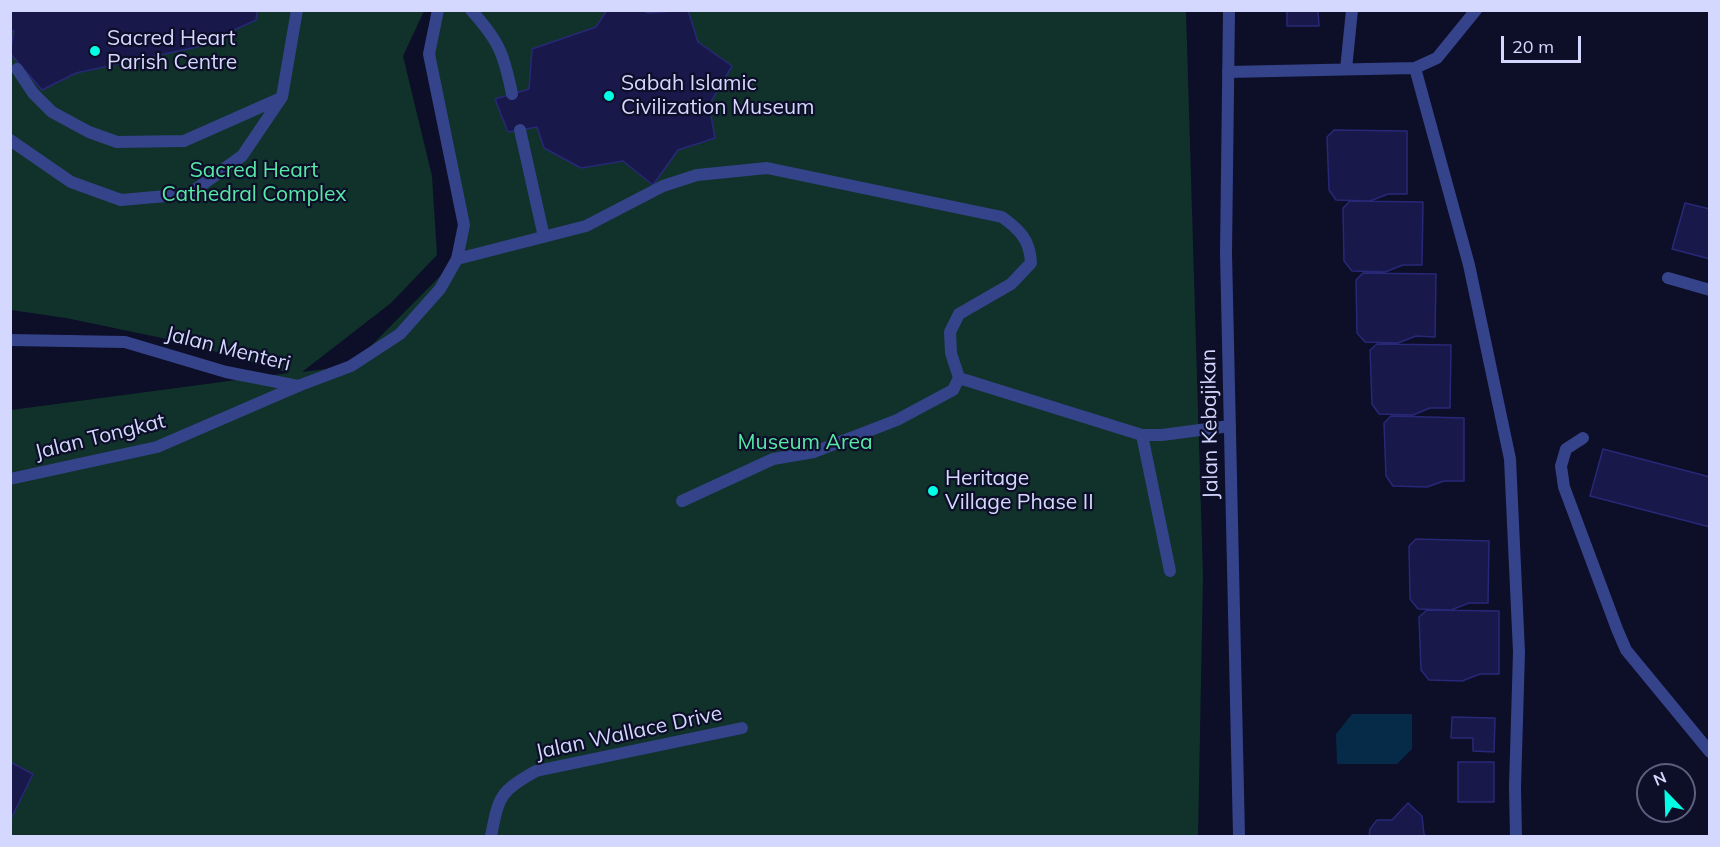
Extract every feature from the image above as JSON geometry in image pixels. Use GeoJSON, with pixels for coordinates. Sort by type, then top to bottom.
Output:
{"type":"FeatureCollection","features":[{"type":"Feature","properties":{"kind":"street"},"geometry":{"type":"LineString","coordinates":[[10,140],[71,182],[121,200],[189,194],[242,156],[282,97],[297,10]]}},
{"type":"Feature","properties":{"kind":"street","name":"Jalan Menteri"},"geometry":{"type":"LineString","coordinates":[[10,340],[125,342],[226,372],[298,386],[351,366],[400,334],[440,289],[457,259],[464,225],[429,54],[438,10]]}},
{"type":"Feature","properties":{"kind":"street"},"geometry":{"type":"LineString","coordinates":[[471,10],[491,32],[504,56],[512,94]]}},
{"type":"Feature","properties":{"kind":"street","name":"Jalan Kebajikan"},"geometry":{"type":"LineString","coordinates":[[1229,10],[1226,253],[1239,837]]}},
{"type":"Feature","properties":{"kind":"street"},"geometry":{"type":"LineString","coordinates":[[1346,69],[1352,10]]}},
{"type":"Feature","properties":{"kind":"street"},"geometry":{"type":"LineString","coordinates":[[1228,72],[1414,68],[1437,58],[1476,10]]}},
{"type":"Feature","properties":{"kind":"street"},"geometry":{"type":"LineString","coordinates":[[1414,68],[1469,265],[1510,459],[1519,652],[1515,787],[1516,837]]}},
{"type":"Feature","properties":{"kind":"street"},"geometry":{"type":"LineString","coordinates":[[17,69],[33,93],[52,112],[89,132],[117,142],[184,141],[282,97]]}},
{"type":"Feature","properties":{"kind":"street"},"geometry":{"type":"LineString","coordinates":[[520,130],[544,237]]}},
{"type":"Feature","properties":{"kind":"street"},"geometry":{"type":"LineString","coordinates":[[457,259],[586,226],[663,186],[697,175],[767,168],[1002,217],[1022,232],[1031,250],[1031,263],[1011,284],[959,314],[950,332],[951,353],[958,378],[953,390],[897,420],[814,452],[773,459],[682,501]]}},
{"type":"Feature","properties":{"kind":"street"},"geometry":{"type":"LineString","coordinates":[[1668,278],[1710,290]]}},
{"type":"Feature","properties":{"kind":"street"},"geometry":{"type":"LineString","coordinates":[[958,378],[1142,435],[1162,435],[1230,426]]}},
{"type":"Feature","properties":{"kind":"street","name":"Jalan Tongkat"},"geometry":{"type":"LineString","coordinates":[[10,479],[157,447],[298,386]]}},
{"type":"Feature","properties":{"kind":"street"},"geometry":{"type":"LineString","coordinates":[[1142,435],[1170,571]]}},
{"type":"Feature","properties":{"kind":"street"},"geometry":{"type":"LineString","coordinates":[[1583,438],[1566,448],[1562,466],[1564,487],[1617,629],[1626,651],[1710,752]]}},
{"type":"Feature","properties":{"kind":"street","name":"Jalan Wallace Drive"},"geometry":{"type":"LineString","coordinates":[[490,837],[499,799],[513,784],[536,771],[742,728]]}},
{"type":"Feature","properties":{"kind":"green space","name":"Museum Area"},"geometry":{"type":"Polygon","coordinates":[[[11,11],[424,11],[403,56],[432,176],[437,255],[391,303],[302,372],[351,366],[457,259],[464,225],[429,54],[438,11],[1186,11],[1203,577],[1198,836],[11,836],[11,410],[289,373],[186,343],[66,318],[11,310],[11,11]]]}},
{"type":"Feature","properties":{"kind":"water"},"geometry":{"type":"Polygon","coordinates":[[[1352,714],[1412,714],[1412,749],[1397,764],[1337,764],[1336,734],[1352,714]]]}},
{"type":"Feature","properties":{"kind":"building","name":"Sacred Heart Parish Centre"},"geometry":{"type":"Polygon","coordinates":[[[10,10],[257,10],[256,20],[197,47],[76,73],[42,90],[10,53],[14,31],[10,30],[10,10]]]}},
{"type":"Feature","properties":{"kind":"building","name":"Sabah Islamic Civilization Museum"},"geometry":{"type":"Polygon","coordinates":[[[607,10],[643,10],[648,13],[688,10],[698,42],[732,66],[709,105],[715,138],[678,150],[653,185],[623,161],[581,168],[544,148],[537,127],[508,132],[495,99],[529,89],[532,49],[596,27],[607,10]]]}},
{"type":"Feature","properties":{"kind":"building"},"geometry":{"type":"Polygon","coordinates":[[[1287,10],[1318,10],[1319,26],[1287,26],[1287,10]]]}},
{"type":"Feature","properties":{"kind":"building"},"geometry":{"type":"Polygon","coordinates":[[[1334,130],[1407,131],[1407,194],[1388,194],[1370,201],[1336,200],[1329,190],[1327,137],[1334,130]]]}},
{"type":"Feature","properties":{"kind":"building"},"geometry":{"type":"Polygon","coordinates":[[[1350,201],[1423,202],[1422,265],[1403,265],[1385,272],[1352,271],[1344,261],[1343,208],[1350,201]]]}},
{"type":"Feature","properties":{"kind":"building"},"geometry":{"type":"Polygon","coordinates":[[[1685,203],[1710,209],[1710,259],[1672,249],[1685,203]]]}},
{"type":"Feature","properties":{"kind":"building"},"geometry":{"type":"Polygon","coordinates":[[[1363,273],[1436,274],[1435,337],[1416,336],[1398,343],[1365,342],[1357,333],[1356,280],[1363,273]]]}},
{"type":"Feature","properties":{"kind":"building"},"geometry":{"type":"Polygon","coordinates":[[[1377,344],[1451,345],[1450,408],[1430,408],[1413,415],[1379,414],[1372,404],[1370,350],[1377,344]]]}},
{"type":"Feature","properties":{"kind":"building"},"geometry":{"type":"Polygon","coordinates":[[[1391,416],[1464,418],[1464,481],[1444,481],[1427,487],[1393,486],[1386,476],[1384,423],[1391,416]]]}},
{"type":"Feature","properties":{"kind":"building"},"geometry":{"type":"Polygon","coordinates":[[[1603,449],[1710,477],[1710,527],[1590,496],[1603,449]]]}},
{"type":"Feature","properties":{"kind":"building"},"geometry":{"type":"Polygon","coordinates":[[[1416,539],[1489,541],[1488,603],[1469,603],[1451,610],[1418,609],[1410,599],[1409,546],[1416,539]]]}},
{"type":"Feature","properties":{"kind":"building"},"geometry":{"type":"Polygon","coordinates":[[[1427,610],[1499,611],[1499,674],[1480,674],[1462,681],[1429,680],[1421,670],[1419,617],[1427,610]]]}},
{"type":"Feature","properties":{"kind":"building"},"geometry":{"type":"Polygon","coordinates":[[[1452,717],[1495,718],[1494,752],[1473,751],[1473,738],[1451,738],[1452,717]]]}},
{"type":"Feature","properties":{"kind":"building"},"geometry":{"type":"Polygon","coordinates":[[[10,762],[33,774],[10,821],[10,762]]]}},
{"type":"Feature","properties":{"kind":"building"},"geometry":{"type":"Polygon","coordinates":[[[1458,762],[1494,762],[1494,802],[1458,802],[1458,762]]]}},
{"type":"Feature","properties":{"kind":"building"},"geometry":{"type":"Polygon","coordinates":[[[1408,803],[1422,816],[1424,834],[1427,836],[1369,836],[1370,829],[1377,820],[1392,820],[1408,803]]]}},
{"type":"Feature","properties":{"kind":"place","name":"Sacred Heart Parish Centre"},"geometry":{"type":"Point","coordinates":[95,51]}},
{"type":"Feature","properties":{"kind":"place","name":"Sabah Islamic Civilization Museum"},"geometry":{"type":"Point","coordinates":[609,96]}},
{"type":"Feature","properties":{"kind":"place","name":"Heritage Village Phase II"},"geometry":{"type":"Point","coordinates":[933,491]}},
{"type":"Feature","properties":{"kind":"park label","name":"Sacred Heart Cathedral Complex"},"geometry":{"type":"Point","coordinates":[254,183]}}]}
